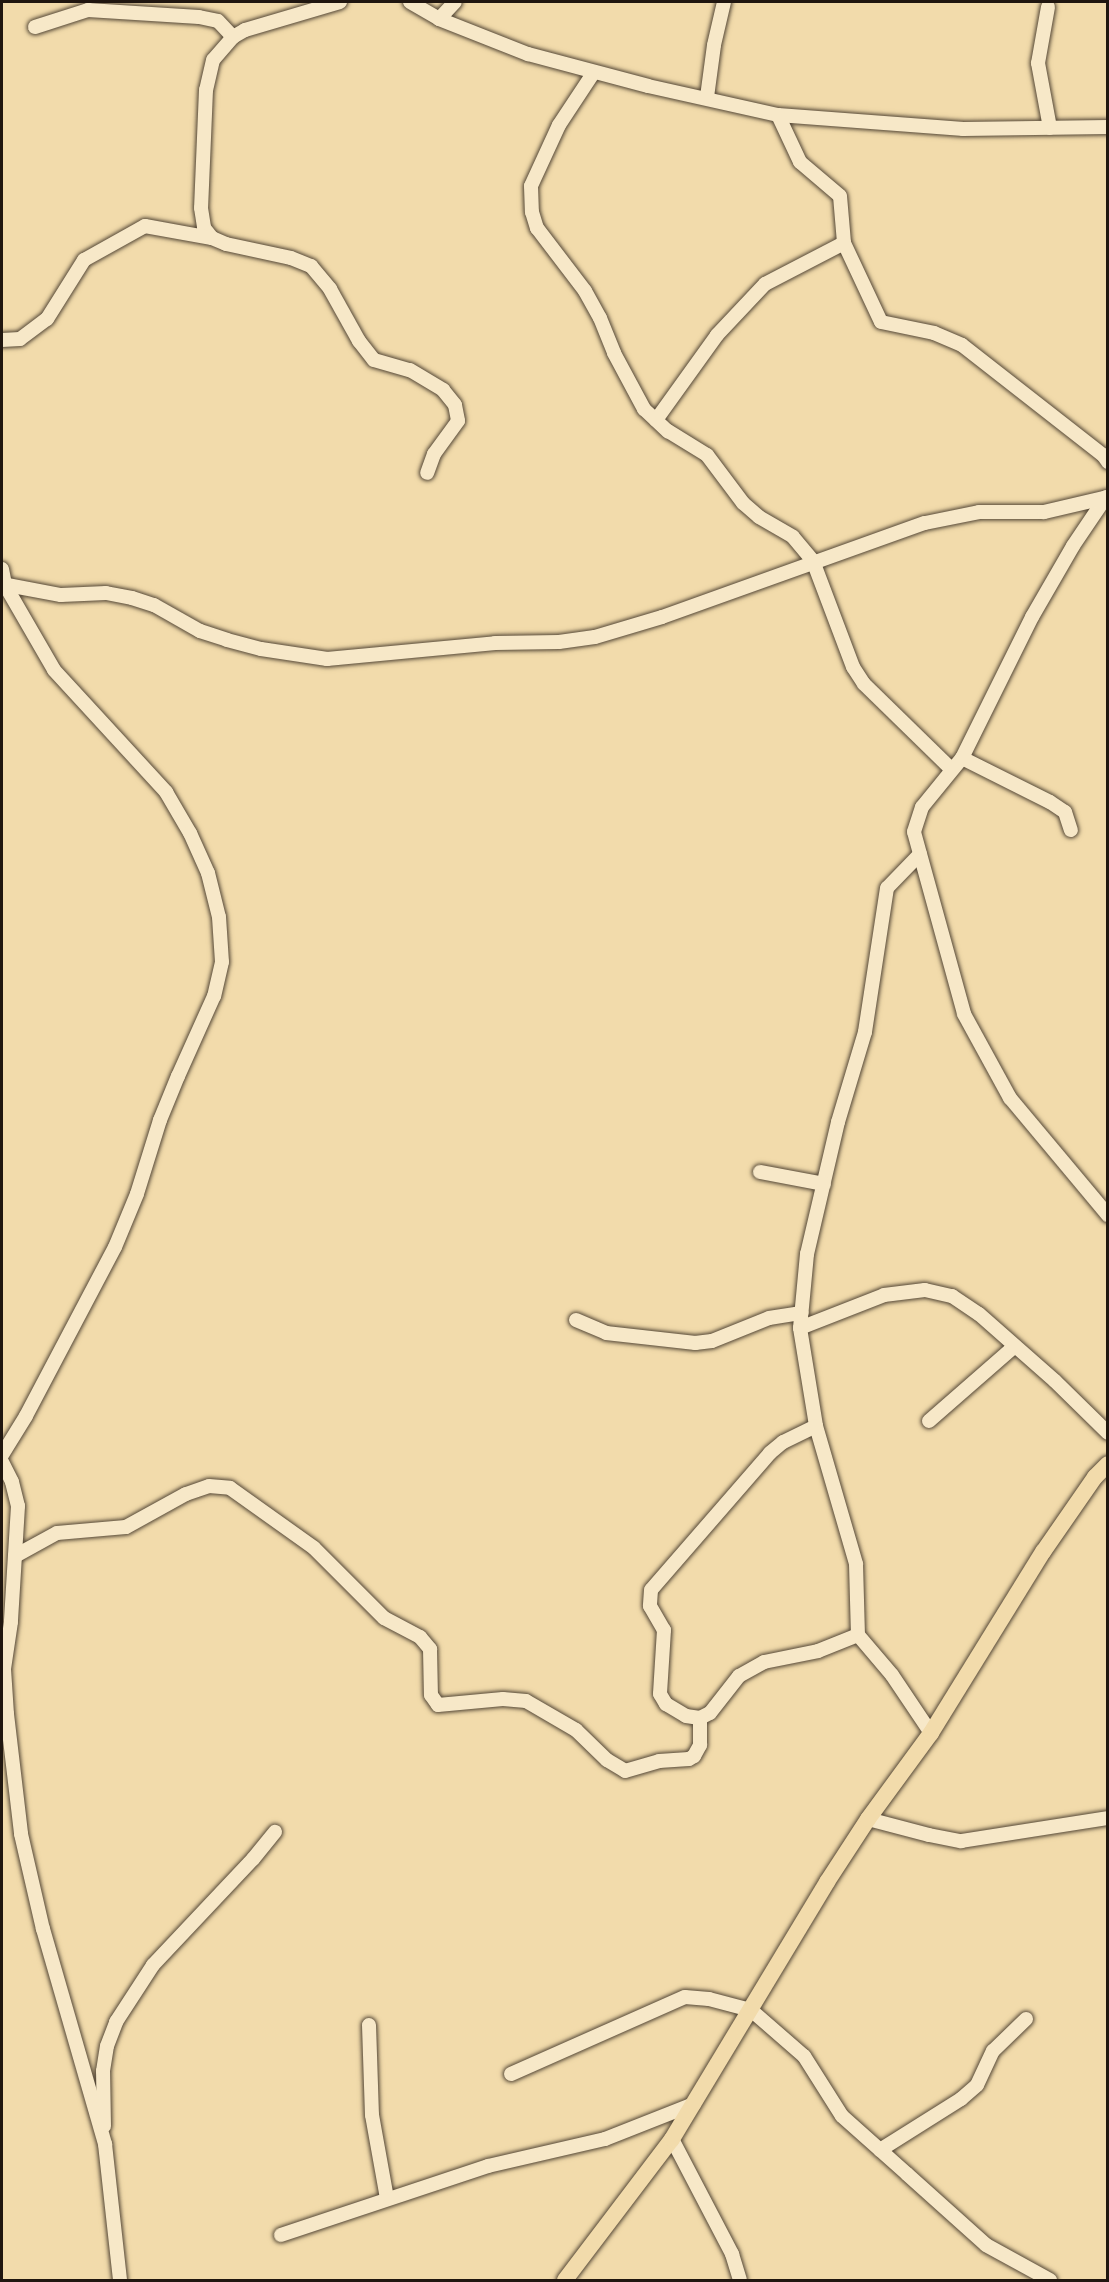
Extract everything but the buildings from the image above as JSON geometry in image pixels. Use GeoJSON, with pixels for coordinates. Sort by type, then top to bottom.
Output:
{"type":"FeatureCollection","features":[{"type":"Feature","properties":{"kind":"main road"},"geometry":{"type":"LineString","coordinates":[[566,2280],[672,2139],[868,1819],[931,1733],[1043,1552],[1095,1477],[1107,1464]]}},
{"type":"Feature","properties":{"kind":"street"},"geometry":{"type":"LineString","coordinates":[[212,238],[204,228],[201,208],[206,90],[213,60],[233,37],[245,30],[340,2]]}},
{"type":"Feature","properties":{"kind":"street"},"geometry":{"type":"LineString","coordinates":[[410,2],[439,19],[528,54],[594,72],[778,114],[963,129],[1107,127]]}},
{"type":"Feature","properties":{"kind":"street"},"geometry":{"type":"LineString","coordinates":[[439,19],[455,2]]}},
{"type":"Feature","properties":{"kind":"street"},"geometry":{"type":"LineString","coordinates":[[707,97],[714,45],[724,2]]}},
{"type":"Feature","properties":{"kind":"street"},"geometry":{"type":"LineString","coordinates":[[1048,7],[1038,63],[1050,128]]}},
{"type":"Feature","properties":{"kind":"street"},"geometry":{"type":"LineString","coordinates":[[35,27],[88,10],[199,17],[218,21],[233,37]]}},
{"type":"Feature","properties":{"kind":"street"},"geometry":{"type":"LineString","coordinates":[[594,72],[559,125],[540,161],[531,186],[532,212],[546,242],[585,291],[644,409],[686,443],[707,455],[743,503],[759,518],[793,537],[813,561],[853,667],[864,684],[951,769]]}},
{"type":"Feature","properties":{"kind":"street"},"geometry":{"type":"LineString","coordinates":[[778,114],[800,162],[840,196],[844,243],[880,322],[934,333],[962,345],[1105,459]]}},
{"type":"Feature","properties":{"kind":"street"},"geometry":{"type":"LineString","coordinates":[[2,340],[20,339],[46,319],[84,261],[145,226],[212,238],[226,244],[291,258],[310,266],[325,283],[374,360],[410,370],[443,390],[455,405],[458,421],[434,454],[427,473]]}},
{"type":"Feature","properties":{"kind":"street"},"geometry":{"type":"LineString","coordinates":[[656,420],[717,335],[765,284],[844,243]]}},
{"type":"Feature","properties":{"kind":"street"},"geometry":{"type":"LineString","coordinates":[[1105,459],[1107,441]]}},
{"type":"Feature","properties":{"kind":"street"},"geometry":{"type":"LineString","coordinates":[[3,585],[61,595],[105,593],[132,598],[154,605],[200,631],[227,640],[261,649],[327,659],[495,643],[559,642],[595,638],[662,617],[813,561],[925,523],[979,512],[1044,512],[1107,497]]}},
{"type":"Feature","properties":{"kind":"street"},"geometry":{"type":"LineString","coordinates":[[1107,497],[1073,546],[1032,617],[962,758],[922,807],[914,832],[964,1014],[1010,1098],[1107,1215]]}},
{"type":"Feature","properties":{"kind":"street"},"geometry":{"type":"LineString","coordinates":[[2,569],[3,585],[54,670],[166,792],[190,833],[208,873],[219,917],[222,963],[214,996],[169,1098],[137,1194],[115,1247],[26,1416],[2,1455]]}},
{"type":"Feature","properties":{"kind":"street"},"geometry":{"type":"LineString","coordinates":[[962,758],[1050,802],[1065,812],[1071,830]]}},
{"type":"Feature","properties":{"kind":"street"},"geometry":{"type":"LineString","coordinates":[[920,854],[887,888],[865,1032],[838,1122],[807,1254],[800,1328],[816,1426],[856,1564],[858,1635],[892,1675],[931,1733]]}},
{"type":"Feature","properties":{"kind":"street"},"geometry":{"type":"LineString","coordinates":[[760,1172],[824,1184]]}},
{"type":"Feature","properties":{"kind":"street"},"geometry":{"type":"LineString","coordinates":[[800,1328],[884,1295],[925,1290],[952,1296],[979,1314],[1091,1414],[1107,1433]]}},
{"type":"Feature","properties":{"kind":"street"},"geometry":{"type":"LineString","coordinates":[[576,1320],[606,1333],[695,1342],[712,1341],[769,1318],[802,1313]]}},
{"type":"Feature","properties":{"kind":"street"},"geometry":{"type":"LineString","coordinates":[[929,1421],[1015,1346]]}},
{"type":"Feature","properties":{"kind":"street"},"geometry":{"type":"LineString","coordinates":[[816,1426],[783,1442],[770,1453],[651,1590],[650,1606],[664,1630],[660,1694],[666,1704],[686,1716],[700,1718],[710,1713],[739,1676],[764,1662],[818,1651],[858,1635]]}},
{"type":"Feature","properties":{"kind":"street"},"geometry":{"type":"LineString","coordinates":[[2,1462],[12,1482],[18,1506],[11,1623],[4,1669],[4,1716],[21,1834],[32,1886],[87,2088],[105,2144]]}},
{"type":"Feature","properties":{"kind":"street"},"geometry":{"type":"LineString","coordinates":[[15,1556],[57,1533],[126,1527],[186,1494],[209,1486],[230,1488],[314,1548],[384,1618],[420,1638],[430,1650],[431,1695],[438,1705],[503,1699],[526,1701],[576,1731],[606,1760],[625,1771],[659,1761],[689,1759],[694,1756],[700,1745],[700,1718]]}},
{"type":"Feature","properties":{"kind":"street"},"geometry":{"type":"LineString","coordinates":[[868,1819],[929,1835],[961,1840],[1107,1818]]}},
{"type":"Feature","properties":{"kind":"street"},"geometry":{"type":"LineString","coordinates":[[120,2280],[105,2144],[103,2071],[107,2046],[116,2022],[153,1965],[253,1859],[275,1832]]}},
{"type":"Feature","properties":{"kind":"street"},"geometry":{"type":"LineString","coordinates":[[512,2074],[685,1997],[698,1997],[751,2010],[804,2056],[842,2116],[986,2246],[1050,2280]]}},
{"type":"Feature","properties":{"kind":"street"},"geometry":{"type":"LineString","coordinates":[[880,2150],[977,2085],[993,2051],[1026,2019]]}},
{"type":"Feature","properties":{"kind":"street"},"geometry":{"type":"LineString","coordinates":[[369,2025],[372,2115],[387,2198]]}},
{"type":"Feature","properties":{"kind":"street"},"geometry":{"type":"LineString","coordinates":[[281,2235],[488,2166],[605,2139],[694,2104]]}},
{"type":"Feature","properties":{"kind":"street"},"geometry":{"type":"LineString","coordinates":[[672,2139],[732,2254],[740,2280]]}}]}
